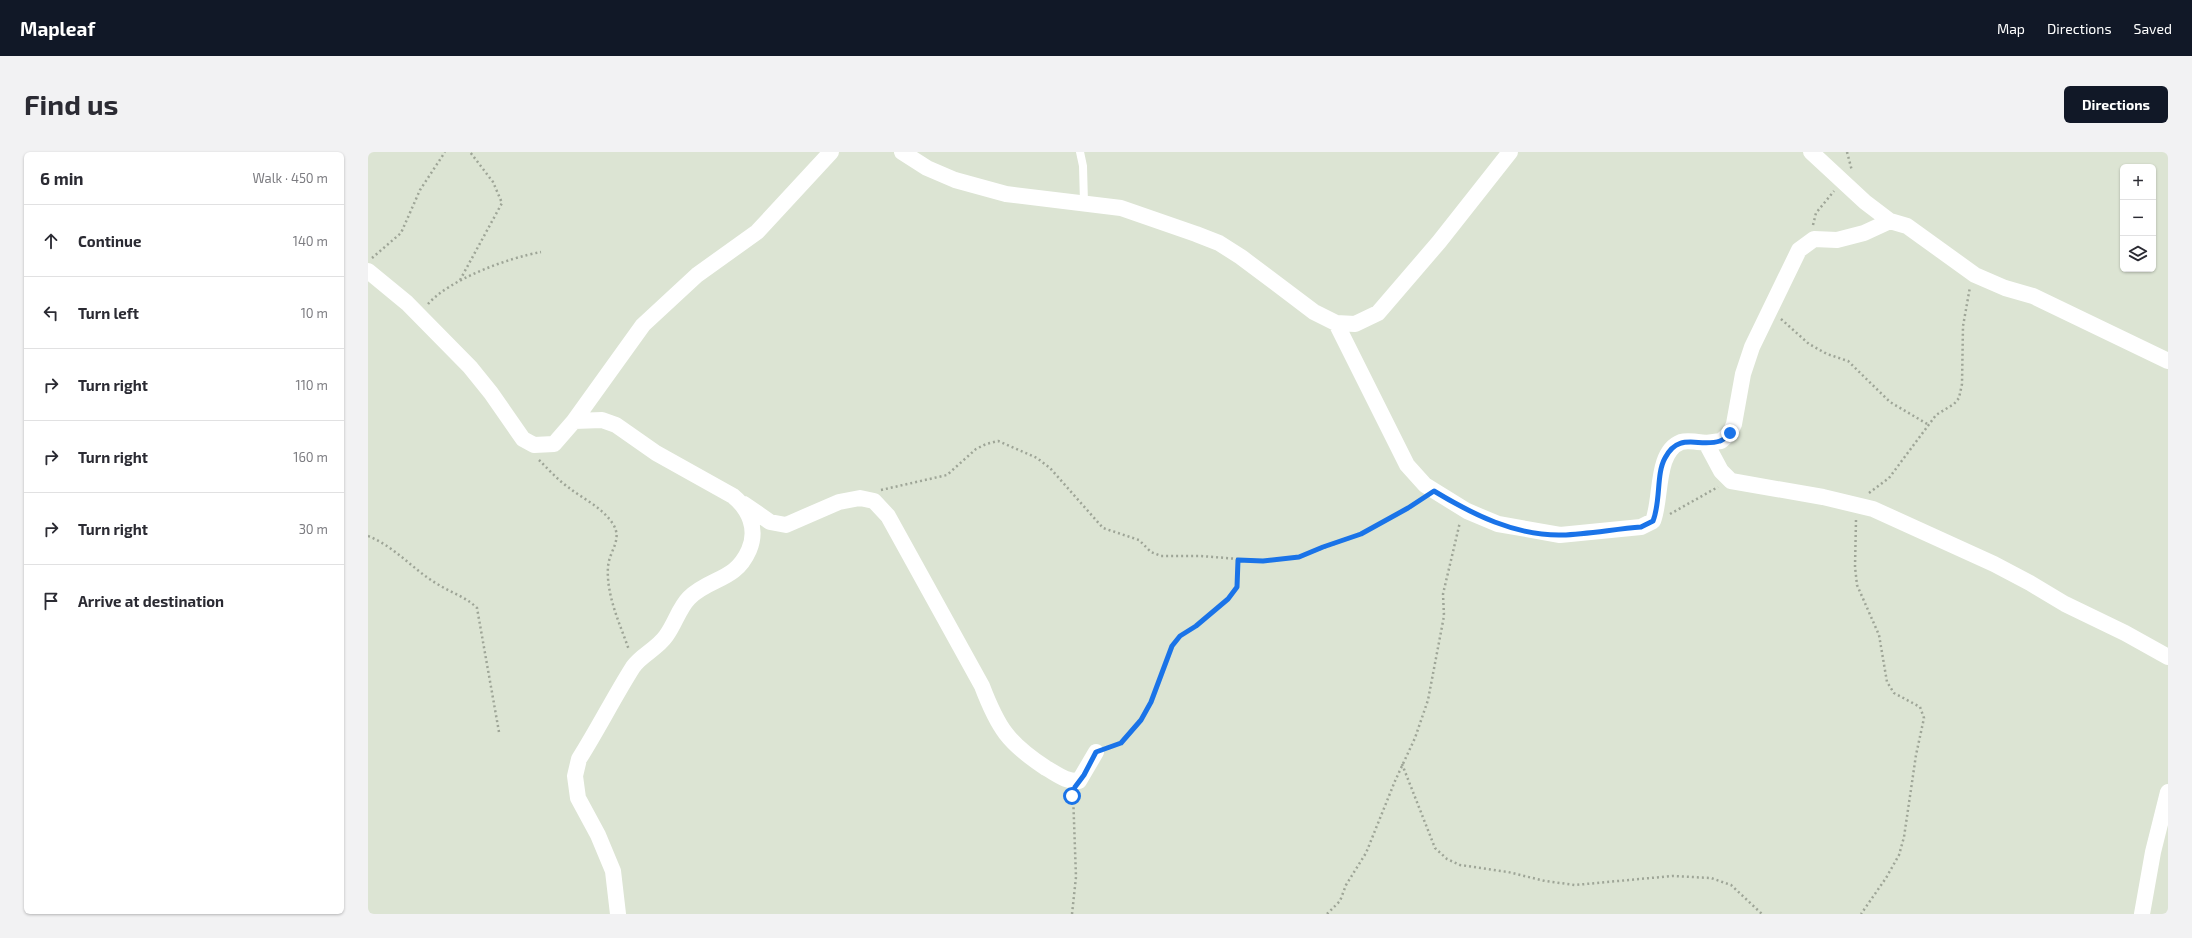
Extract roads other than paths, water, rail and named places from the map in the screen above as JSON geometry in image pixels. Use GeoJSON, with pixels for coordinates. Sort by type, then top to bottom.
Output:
{"type":"FeatureCollection","features":[{"type":"Feature","properties":{"kind":"street"},"geometry":{"type":"LineString","coordinates":[[368,271],[418,315],[470,367],[491,392],[523,439],[534,445],[554,444],[574,421],[643,325],[696,275],[757,232],[831,152]]}},
{"type":"Feature","properties":{"kind":"street"},"geometry":{"type":"LineString","coordinates":[[902,152],[927,168],[955,180],[980,188],[1006,194],[1120,208],[1219,243],[1242,257],[1314,312],[1336,323],[1355,324],[1378,313],[1439,242],[1510,152]]}},
{"type":"Feature","properties":{"kind":"street"},"geometry":{"type":"LineString","coordinates":[[1811,152],[1865,202],[1890,221],[1907,226],[1971,271],[2005,288],[2034,296],[2168,361]]}},
{"type":"Feature","properties":{"kind":"street"},"geometry":{"type":"LineString","coordinates":[[1336,323],[1407,465],[1418,478],[1434,491],[1463,509],[1498,524],[1560,535],[1641,527],[1653,521],[1658,510],[1665,458],[1674,447],[1681,442],[1706,443],[1721,441],[1730,433],[1734,424],[1743,374],[1752,347],[1799,250],[1814,239],[1844,238],[1864,233],[1890,221]]}},
{"type":"Feature","properties":{"kind":"street"},"geometry":{"type":"LineString","coordinates":[[574,421],[602,420],[616,425],[656,452],[733,496],[770,522],[786,525],[839,502],[860,498],[874,501],[888,516],[982,686],[991,709],[1012,743],[1022,752],[1067,780],[1079,781],[1096,752]]}},
{"type":"Feature","properties":{"kind":"street"},"geometry":{"type":"LineString","coordinates":[[1706,443],[1721,470],[1731,481],[1873,509],[1977,556],[2030,583],[2065,604],[2125,633],[2168,657]]}},
{"type":"Feature","properties":{"kind":"street"},"geometry":{"type":"LineString","coordinates":[[618,914],[613,871],[598,835],[578,798],[575,776],[579,759],[634,666],[665,638],[689,598],[700,588],[728,576],[742,562],[752,539],[752,526],[748,512],[742,503],[733,496]]}},
{"type":"Feature","properties":{"kind":"street"},"geometry":{"type":"LineString","coordinates":[[2142,914],[2153,852],[2168,792]]}},
{"type":"Feature","properties":{"kind":"lane"},"geometry":{"type":"LineString","coordinates":[[1080,152],[1083,166],[1084,203]]}}]}
